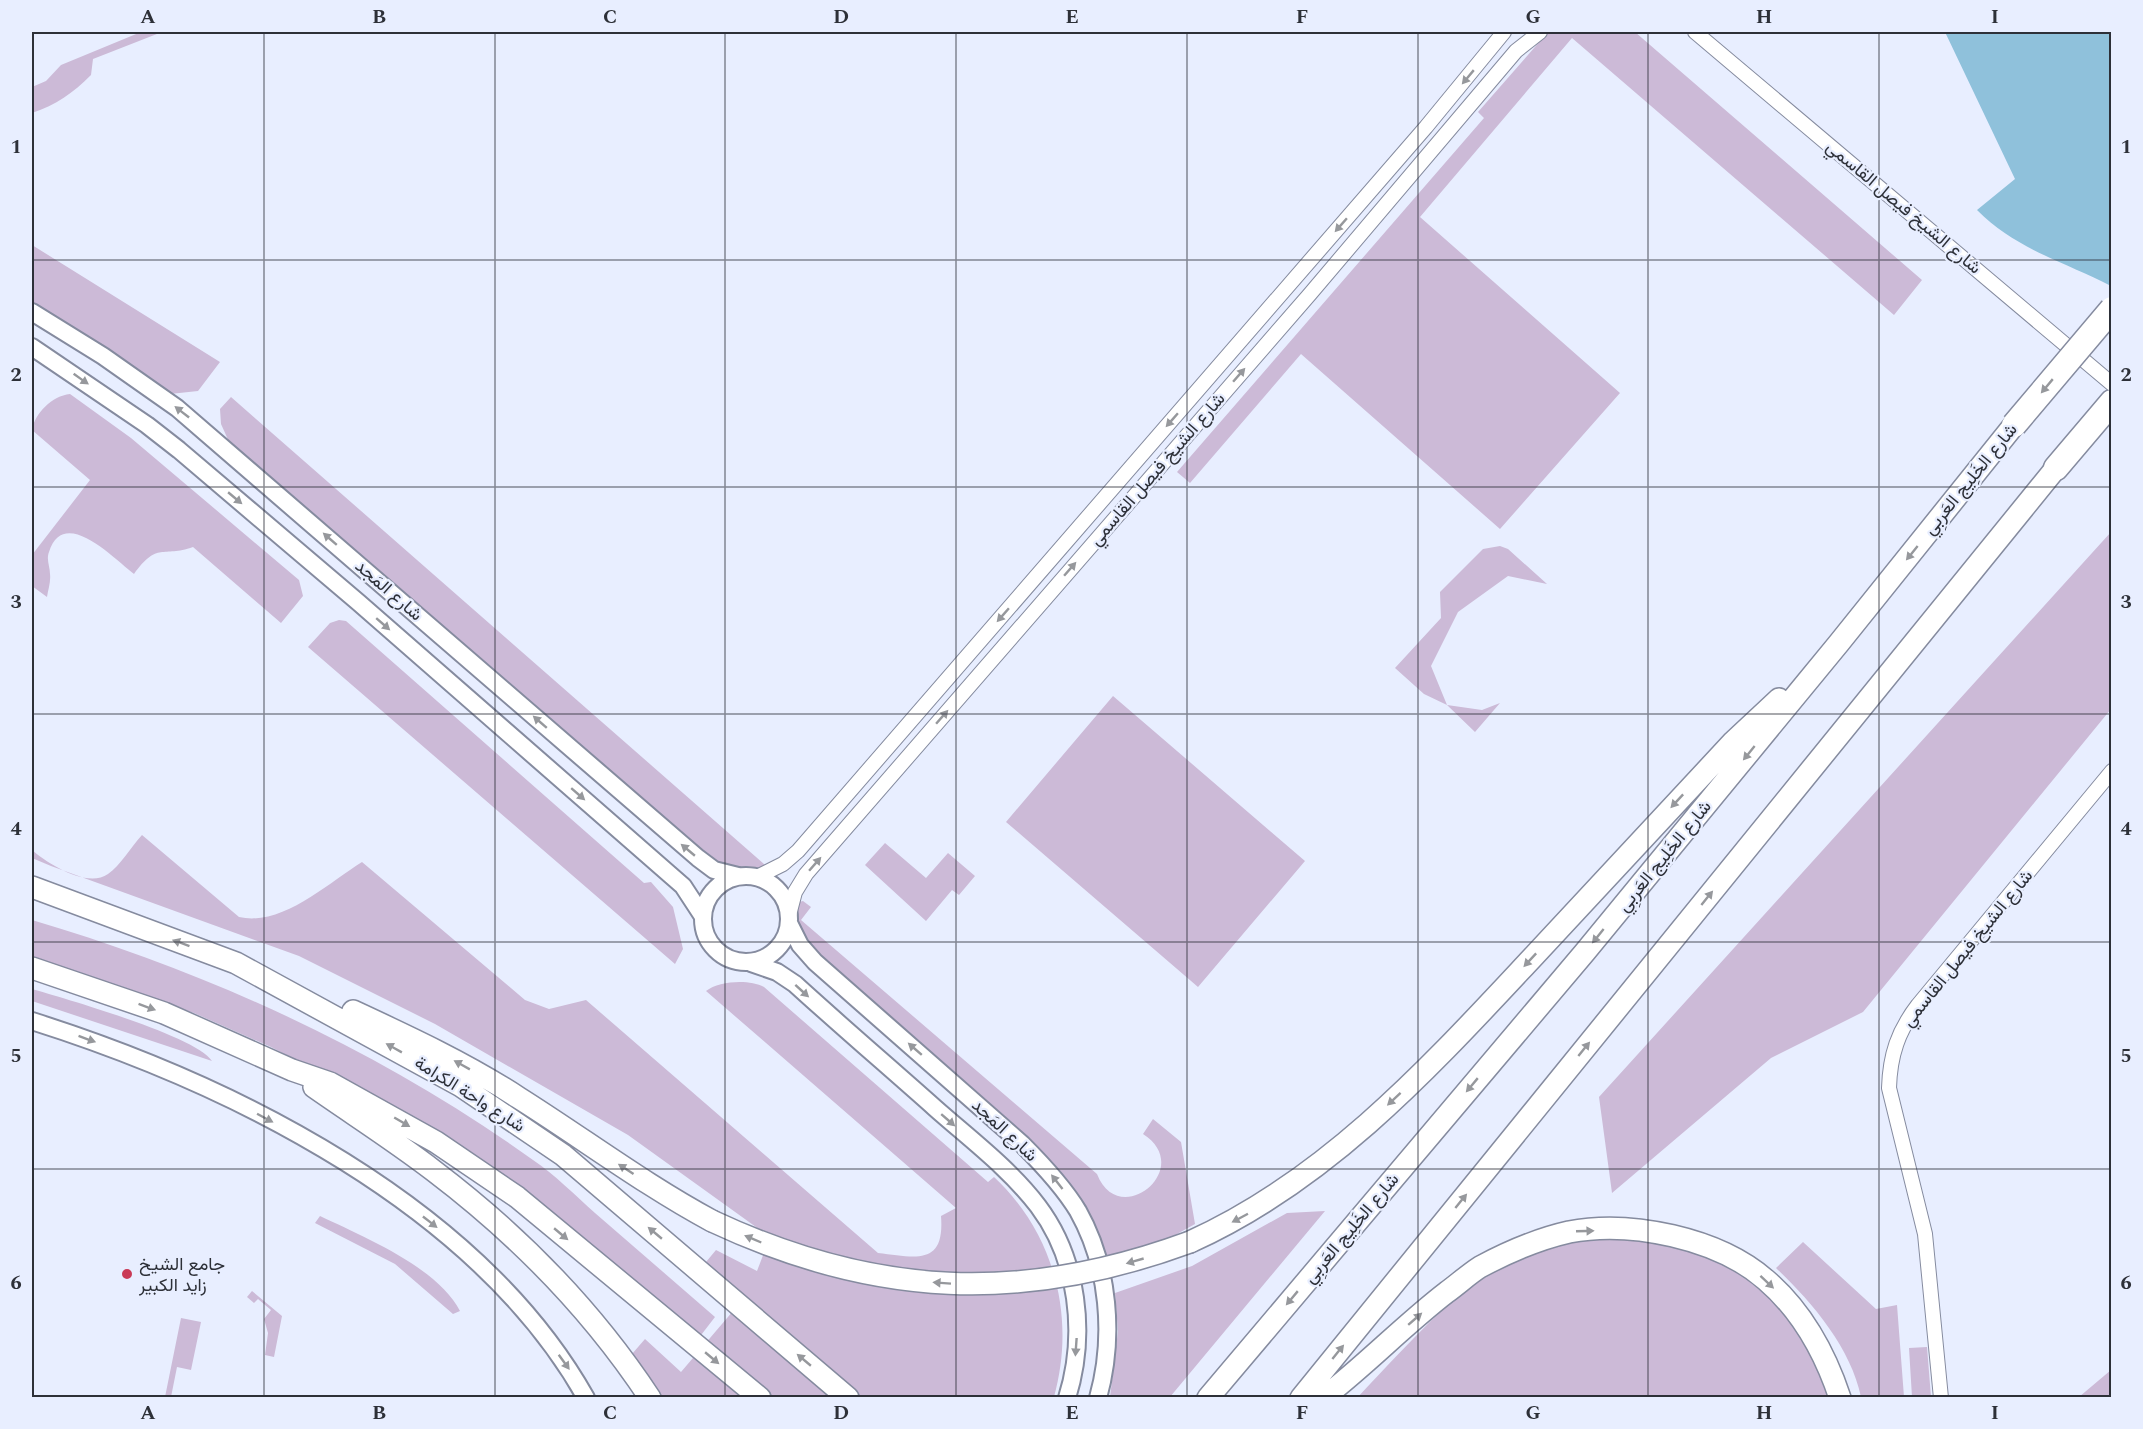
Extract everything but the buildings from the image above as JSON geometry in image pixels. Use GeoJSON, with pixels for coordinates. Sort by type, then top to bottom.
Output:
{"type":"FeatureCollection","features":[{"type":"Feature","properties":{"kind":"highway","name":"شارع الخَلِيج العَربِي"},"geometry":{"type":"LineString","coordinates":[[1208,1398],[1585,952],[1839,643],[2014,425],[2112,309]]}},
{"type":"Feature","properties":{"kind":"highway"},"geometry":{"type":"LineString","coordinates":[[1301,1398],[2112,402]]}},
{"type":"Feature","properties":{"kind":"highway"},"geometry":{"type":"LineString","coordinates":[[236,963],[312,991],[460,1064],[519,1098],[677,1202],[712,1221],[788,1253],[867,1275],[949,1284],[990,1284],[1072,1276],[1143,1258],[1190,1242],[1271,1200],[1346,1143],[1454,1042],[1733,742],[1839,643]]}},
{"type":"Feature","properties":{"kind":"highway","name":"شارع واحة الكرامة"},"geometry":{"type":"LineString","coordinates":[[32,887],[236,963],[427,1066],[497,1109],[563,1155],[848,1398]]}},
{"type":"Feature","properties":{"kind":"highway"},"geometry":{"type":"LineString","coordinates":[[32,968],[164,1013],[292,1070],[330,1083],[436,1142],[517,1197],[760,1398]]}},
{"type":"Feature","properties":{"kind":"highway"},"geometry":{"type":"LineString","coordinates":[[292,1070],[426,1165],[481,1209],[556,1279],[592,1317],[650,1398]]}},
{"type":"Feature","properties":{"kind":"highway"},"geometry":{"type":"LineString","coordinates":[[1323,1398],[1478,1268],[1526,1245],[1570,1232],[1640,1229],[1682,1238],[1723,1252],[1766,1280],[1805,1324],[1819,1346],[1840,1398]]}},
{"type":"Feature","properties":{"kind":"street","name":"شارع الشيخ فيصل القاسمي"},"geometry":{"type":"LineString","coordinates":[[757,877],[783,864],[798,851],[1419,136],[1504,32]]}},
{"type":"Feature","properties":{"kind":"street"},"geometry":{"type":"LineString","coordinates":[[1531,32],[1541,32]]}},
{"type":"Feature","properties":{"kind":"street","name":"شارع الشيخ فيصل القاسمي"},"geometry":{"type":"LineString","coordinates":[[789,919],[795,892],[812,867],[1310,294],[1516,51],[1541,32]]}},
{"type":"Feature","properties":{"kind":"street","name":"شارع الشيخ فيصل القاسمي"},"geometry":{"type":"LineString","coordinates":[[1695,32],[2112,384]]}},
{"type":"Feature","properties":{"kind":"street","name":"شارع المَجد"},"geometry":{"type":"LineString","coordinates":[[32,312],[103,356],[177,408],[698,858],[714,870],[738,876]]}},
{"type":"Feature","properties":{"kind":"street","name":"شارع المَجد"},"geometry":{"type":"LineString","coordinates":[[32,347],[147,425],[307,558],[676,880],[694,899],[702,915]]}},
{"type":"Feature","properties":{"kind":"street","name":"شارع الشيخ فيصل القاسمي"},"geometry":{"type":"LineString","coordinates":[[1941,1398],[1925,1234],[1889,1088],[1890,1066],[1895,1043],[1904,1023],[1918,1005],[2112,771]]}},
{"type":"Feature","properties":{"kind":"street"},"geometry":{"type":"LineString","coordinates":[[738,876],[757,877],[765,880],[780,892],[789,919],[786,934],[773,953],[751,963],[739,963],[719,954],[705,937],[702,915],[704,905],[714,889],[738,876]]}},
{"type":"Feature","properties":{"kind":"street","name":"شارع المَجد"},"geometry":{"type":"LineString","coordinates":[[789,919],[800,945],[815,962],[1022,1144],[1044,1166],[1077,1210],[1095,1253],[1105,1295],[1107,1354],[1098,1398]]}},
{"type":"Feature","properties":{"kind":"street","name":"شارع المَجد"},"geometry":{"type":"LineString","coordinates":[[751,963],[777,972],[795,984],[999,1164],[1037,1205],[1053,1227],[1062,1247],[1075,1295],[1077,1343],[1067,1398]]}},
{"type":"Feature","properties":{"kind":"street"},"geometry":{"type":"LineString","coordinates":[[32,1021],[140,1058],[207,1089],[326,1152],[384,1190],[429,1221],[511,1293],[566,1365],[586,1398]]}},
{"type":"Feature","properties":{"kind":"shaded area"},"geometry":{"type":"Polygon","coordinates":[[[141,32],[162,32],[93,59],[91,75],[71,93],[32,113],[32,87],[46,81],[61,65],[141,32]]]}},
{"type":"Feature","properties":{"kind":"shaded area"},"geometry":{"type":"Polygon","coordinates":[[[1548,32],[1635,32],[1922,280],[1894,315],[1572,38],[1420,217],[1620,393],[1500,529],[1301,354],[1190,483],[1177,472],[1484,118],[1478,112],[1548,32]]]}},
{"type":"Feature","properties":{"kind":"shaded area"},"geometry":{"type":"Polygon","coordinates":[[[32,245],[220,362],[198,391],[170,394],[32,307],[32,245]]]}},
{"type":"Feature","properties":{"kind":"shaded area"},"geometry":{"type":"Polygon","coordinates":[[[70,394],[131,438],[299,580],[303,596],[281,623],[193,547],[155,554],[149,557],[134,574],[90,540],[66,534],[56,539],[49,552],[50,580],[47,597],[32,586],[32,555],[90,480],[32,430],[45,406],[63,395],[70,394]]]}},
{"type":"Feature","properties":{"kind":"shaded area"},"geometry":{"type":"Polygon","coordinates":[[[231,397],[772,871],[756,883],[736,882],[230,444],[221,424],[220,409],[231,397]]]}},
{"type":"Feature","properties":{"kind":"shaded area"},"geometry":{"type":"Polygon","coordinates":[[[2111,532],[2111,709],[1863,1012],[1771,1058],[1612,1193],[1599,1097],[2111,532]]]}},
{"type":"Feature","properties":{"kind":"shaded area"},"geometry":{"type":"Polygon","coordinates":[[[1500,546],[1508,549],[1547,584],[1508,576],[1458,612],[1431,666],[1447,705],[1424,694],[1395,668],[1441,618],[1440,592],[1483,549],[1500,546]]]}},
{"type":"Feature","properties":{"kind":"shaded area"},"geometry":{"type":"Polygon","coordinates":[[[339,620],[346,621],[644,883],[651,882],[673,907],[683,949],[675,964],[308,647],[330,623],[339,620]]]}},
{"type":"Feature","properties":{"kind":"shaded area"},"geometry":{"type":"Polygon","coordinates":[[[1113,696],[1305,861],[1198,987],[1006,822],[1113,696]]]}},
{"type":"Feature","properties":{"kind":"shaded area"},"geometry":{"type":"Polygon","coordinates":[[[1500,703],[1475,732],[1447,705],[1482,710],[1500,703]]]}},
{"type":"Feature","properties":{"kind":"shaded area"},"geometry":{"type":"Polygon","coordinates":[[[142,835],[239,917],[255,918],[271,916],[303,902],[362,862],[525,1000],[549,1009],[586,1000],[878,1253],[915,1256],[933,1251],[938,1244],[941,1232],[941,1216],[956,1208],[706,991],[718,985],[734,982],[758,984],[764,987],[988,1182],[994,1177],[1015,1200],[1032,1224],[1046,1251],[1061,1308],[1060,1367],[1054,1397],[661,1397],[632,1354],[645,1339],[681,1372],[745,1297],[706,1262],[716,1250],[757,1271],[770,1237],[628,1135],[435,1024],[299,956],[81,877],[99,878],[108,874],[142,835]]]}},
{"type":"Feature","properties":{"kind":"shaded area"},"geometry":{"type":"Polygon","coordinates":[[[885,843],[926,878],[948,853],[975,876],[959,895],[952,890],[926,921],[865,865],[885,843]]]}},
{"type":"Feature","properties":{"kind":"shaded area"},"geometry":{"type":"Polygon","coordinates":[[[32,850],[47,861],[64,871],[32,858],[32,850]]]}},
{"type":"Feature","properties":{"kind":"shaded area"},"geometry":{"type":"Polygon","coordinates":[[[803,901],[811,907],[801,920],[1097,1174],[1107,1190],[1121,1197],[1135,1195],[1148,1188],[1158,1177],[1161,1163],[1157,1148],[1143,1134],[1153,1119],[1181,1142],[1195,1224],[1168,1239],[1108,1261],[1095,1228],[1063,1176],[813,954],[793,917],[795,903],[803,901]]]}},
{"type":"Feature","properties":{"kind":"shaded area"},"geometry":{"type":"Polygon","coordinates":[[[32,920],[99,941],[229,990],[355,1050],[416,1084],[541,1166],[715,1317],[698,1339],[362,1094],[271,1047],[194,1013],[32,959],[32,920]]]}},
{"type":"Feature","properties":{"kind":"shaded area"},"geometry":{"type":"Polygon","coordinates":[[[32,989],[157,1030],[201,1051],[212,1061],[32,1001],[32,989]]]}},
{"type":"Feature","properties":{"kind":"shaded area"},"geometry":{"type":"Polygon","coordinates":[[[1325,1211],[1170,1397],[1110,1397],[1118,1331],[1115,1293],[1192,1266],[1287,1213],[1325,1211]]]}},
{"type":"Feature","properties":{"kind":"shaded area"},"geometry":{"type":"Polygon","coordinates":[[[320,1216],[378,1244],[417,1267],[449,1295],[460,1311],[453,1314],[395,1264],[315,1223],[320,1216]]]}},
{"type":"Feature","properties":{"kind":"shaded area"},"geometry":{"type":"Polygon","coordinates":[[[1581,1233],[1686,1243],[1754,1279],[1805,1335],[1833,1398],[1357,1398],[1430,1322],[1476,1281],[1513,1258],[1581,1233]]]}},
{"type":"Feature","properties":{"kind":"shaded area"},"geometry":{"type":"Polygon","coordinates":[[[1803,1242],[1876,1309],[1897,1305],[1904,1397],[1861,1397],[1849,1361],[1828,1327],[1776,1268],[1803,1242]]]}},
{"type":"Feature","properties":{"kind":"shaded area"},"geometry":{"type":"Polygon","coordinates":[[[252,1291],[282,1316],[274,1357],[265,1355],[268,1333],[264,1319],[271,1310],[258,1299],[254,1303],[247,1297],[252,1291]]]}},
{"type":"Feature","properties":{"kind":"shaded area"},"geometry":{"type":"Polygon","coordinates":[[[181,1318],[201,1322],[191,1370],[177,1367],[171,1397],[165,1397],[181,1318]]]}},
{"type":"Feature","properties":{"kind":"shaded area"},"geometry":{"type":"Polygon","coordinates":[[[1927,1347],[1931,1397],[1912,1397],[1909,1348],[1927,1347]]]}},
{"type":"Feature","properties":{"kind":"shaded area"},"geometry":{"type":"Polygon","coordinates":[[[2111,1370],[2111,1397],[2079,1397],[2111,1370]]]}},
{"type":"Feature","properties":{"kind":"water"},"geometry":{"type":"Polygon","coordinates":[[[1945,32],[2111,32],[2111,286],[2024,245],[1992,224],[1977,210],[2015,179],[1945,32]]]}},
{"type":"Feature","properties":{"kind":"place","name":"جامع الشيخ زايد الكبير"},"geometry":{"type":"Point","coordinates":[127,1274]}}]}
